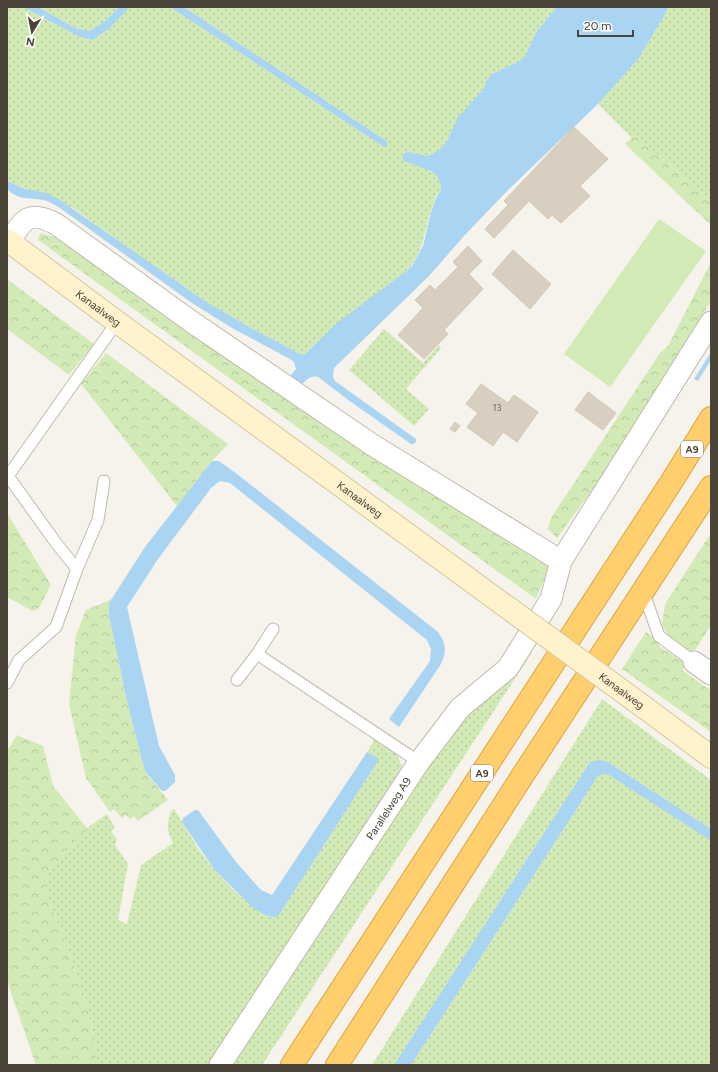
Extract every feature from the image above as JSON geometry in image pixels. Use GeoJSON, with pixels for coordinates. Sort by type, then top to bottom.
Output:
{"type":"FeatureCollection","features":[{"type":"Feature","properties":{"kind":"highway","name":"A9"},"geometry":{"type":"LineString","coordinates":[[292,1065],[672,481],[711,418]]}},
{"type":"Feature","properties":{"kind":"highway"},"geometry":{"type":"LineString","coordinates":[[337,1065],[512,791],[711,487]]}},
{"type":"Feature","properties":{"kind":"street","name":"Kanaalweg"},"geometry":{"type":"LineString","coordinates":[[561,560],[372,444],[192,322],[56,224],[46,219],[34,216],[26,220],[8,241],[711,757]]}},
{"type":"Feature","properties":{"kind":"street","name":"Parallelweg A9"},"geometry":{"type":"LineString","coordinates":[[220,1065],[418,762],[460,708],[508,668],[552,599],[561,560],[711,322]]}},
{"type":"Feature","properties":{"kind":"street"},"geometry":{"type":"LineString","coordinates":[[694,662],[711,674]]}},
{"type":"Feature","properties":{"kind":"lane"},"geometry":{"type":"LineString","coordinates":[[77,569],[56,543],[8,476],[117,322]]}},
{"type":"Feature","properties":{"kind":"lane"},"geometry":{"type":"LineString","coordinates":[[7,683],[19,660],[56,627],[77,569],[98,520],[104,481]]}},
{"type":"Feature","properties":{"kind":"lane"},"geometry":{"type":"LineString","coordinates":[[643,591],[659,636],[694,662]]}},
{"type":"Feature","properties":{"kind":"lane"},"geometry":{"type":"LineString","coordinates":[[237,680],[273,628]]}},
{"type":"Feature","properties":{"kind":"lane"},"geometry":{"type":"LineString","coordinates":[[256,654],[418,762]]}},
{"type":"Feature","properties":{"kind":"green space"},"geometry":{"type":"Polygon","coordinates":[[[7,7],[23,7],[80,37],[93,40],[110,28],[130,7],[170,7],[384,147],[388,142],[184,7],[557,7],[537,31],[525,56],[518,62],[492,74],[483,90],[459,117],[447,141],[439,150],[428,156],[407,151],[404,161],[431,171],[438,177],[441,185],[440,191],[436,196],[428,219],[422,243],[416,258],[405,272],[341,322],[304,355],[302,355],[251,328],[205,301],[73,208],[7,181],[7,7]]]}},
{"type":"Feature","properties":{"kind":"green space"},"geometry":{"type":"Polygon","coordinates":[[[38,7],[119,7],[104,22],[89,31],[75,28],[38,7]]]}},
{"type":"Feature","properties":{"kind":"green space"},"geometry":{"type":"Polygon","coordinates":[[[668,7],[711,7],[711,200],[635,135],[632,138],[598,104],[639,58],[668,7]]]}},
{"type":"Feature","properties":{"kind":"green space"},"geometry":{"type":"Polygon","coordinates":[[[635,135],[711,200],[711,225],[625,144],[635,135]]]}},
{"type":"Feature","properties":{"kind":"green space"},"geometry":{"type":"Polygon","coordinates":[[[659,219],[706,251],[610,387],[564,354],[659,219]]]}},
{"type":"Feature","properties":{"kind":"green space"},"geometry":{"type":"Polygon","coordinates":[[[40,233],[66,240],[294,401],[549,567],[536,599],[38,240],[40,233]]]}},
{"type":"Feature","properties":{"kind":"green space"},"geometry":{"type":"Polygon","coordinates":[[[711,262],[711,301],[613,462],[557,538],[548,529],[551,518],[660,353],[668,346],[711,262]]]}},
{"type":"Feature","properties":{"kind":"green space"},"geometry":{"type":"Polygon","coordinates":[[[7,279],[94,344],[69,375],[7,329],[7,279]]]}},
{"type":"Feature","properties":{"kind":"green space"},"geometry":{"type":"Polygon","coordinates":[[[384,329],[423,363],[439,345],[441,348],[406,389],[429,409],[414,426],[349,370],[384,329]]]}},
{"type":"Feature","properties":{"kind":"green space"},"geometry":{"type":"Polygon","coordinates":[[[106,353],[228,444],[212,461],[177,506],[81,384],[106,353]]]}},
{"type":"Feature","properties":{"kind":"green space"},"geometry":{"type":"Polygon","coordinates":[[[7,513],[51,585],[39,608],[32,611],[7,597],[7,513]]]}},
{"type":"Feature","properties":{"kind":"green space"},"geometry":{"type":"Polygon","coordinates":[[[711,533],[711,625],[695,650],[688,651],[668,636],[662,625],[665,604],[711,533]]]}},
{"type":"Feature","properties":{"kind":"green space"},"geometry":{"type":"Polygon","coordinates":[[[112,599],[109,603],[109,616],[128,706],[145,771],[168,800],[138,821],[134,816],[130,819],[126,815],[122,818],[114,809],[110,812],[86,778],[69,704],[76,635],[86,610],[112,599]]]}},
{"type":"Feature","properties":{"kind":"green space"},"geometry":{"type":"Polygon","coordinates":[[[646,632],[652,636],[661,648],[686,663],[682,670],[711,691],[711,732],[622,669],[646,632]]]}},
{"type":"Feature","properties":{"kind":"green space"},"geometry":{"type":"Polygon","coordinates":[[[533,651],[262,1065],[232,1065],[452,730],[533,651]]]}},
{"type":"Feature","properties":{"kind":"green space"},"geometry":{"type":"Polygon","coordinates":[[[602,699],[711,780],[711,829],[608,762],[590,762],[394,1065],[372,1065],[602,699]]]}},
{"type":"Feature","properties":{"kind":"green space"},"geometry":{"type":"Polygon","coordinates":[[[17,735],[43,746],[53,786],[87,828],[48,873],[45,889],[87,1002],[98,1065],[36,1065],[7,981],[7,751],[17,735]]]}},
{"type":"Feature","properties":{"kind":"green space"},"geometry":{"type":"Polygon","coordinates":[[[375,739],[397,755],[405,773],[215,1065],[98,1065],[87,1002],[45,889],[48,873],[87,828],[107,814],[115,828],[111,831],[117,839],[115,845],[128,864],[118,920],[127,924],[141,865],[173,843],[168,827],[171,811],[174,809],[203,855],[224,880],[239,895],[261,913],[267,916],[278,916],[378,761],[378,758],[367,752],[375,739]]]}},
{"type":"Feature","properties":{"kind":"green space"},"geometry":{"type":"Polygon","coordinates":[[[606,772],[711,841],[711,1065],[411,1065],[598,776],[606,772]]]}},
{"type":"Feature","properties":{"kind":"water"},"geometry":{"type":"Polygon","coordinates":[[[23,7],[38,7],[75,28],[89,31],[104,22],[119,7],[130,7],[110,28],[93,40],[80,37],[23,7]]]}},
{"type":"Feature","properties":{"kind":"water"},"geometry":{"type":"Polygon","coordinates":[[[170,7],[184,7],[388,142],[386,147],[384,147],[170,7]]]}},
{"type":"Feature","properties":{"kind":"water"},"geometry":{"type":"Polygon","coordinates":[[[557,7],[668,7],[639,58],[598,104],[508,190],[464,236],[429,276],[334,368],[333,377],[335,381],[416,439],[416,442],[413,444],[351,402],[318,377],[306,380],[300,386],[289,378],[296,369],[294,362],[290,359],[232,328],[192,303],[60,208],[52,203],[38,199],[20,197],[11,193],[7,189],[7,181],[25,189],[47,193],[60,200],[205,301],[251,328],[304,355],[337,323],[412,266],[423,246],[431,212],[441,190],[441,185],[437,176],[431,171],[404,161],[402,157],[407,151],[428,156],[439,150],[447,141],[458,117],[483,90],[487,80],[492,74],[518,62],[525,56],[537,31],[557,7]]]}},
{"type":"Feature","properties":{"kind":"water"},"geometry":{"type":"Polygon","coordinates":[[[711,352],[711,360],[698,381],[694,379],[711,352]]]}},
{"type":"Feature","properties":{"kind":"water"},"geometry":{"type":"Polygon","coordinates":[[[212,461],[219,461],[237,474],[438,632],[443,640],[445,651],[441,664],[399,727],[389,719],[430,661],[431,649],[427,640],[230,483],[220,481],[211,488],[158,559],[127,607],[159,746],[175,775],[175,782],[165,791],[162,791],[145,771],[128,706],[109,616],[109,603],[145,547],[212,461]]]}},
{"type":"Feature","properties":{"kind":"water"},"geometry":{"type":"Polygon","coordinates":[[[367,752],[378,758],[378,761],[279,915],[275,917],[267,916],[253,908],[214,869],[182,822],[183,818],[195,810],[198,810],[236,862],[261,890],[272,895],[367,752]]]}},
{"type":"Feature","properties":{"kind":"water"},"geometry":{"type":"Polygon","coordinates":[[[600,760],[608,762],[711,829],[711,841],[606,773],[598,776],[411,1065],[394,1065],[590,762],[600,760]]]}},
{"type":"Feature","properties":{"kind":"building"},"geometry":{"type":"Polygon","coordinates":[[[574,127],[608,159],[580,186],[590,196],[561,223],[552,215],[548,219],[529,201],[494,238],[485,229],[508,205],[504,201],[574,127]]]}},
{"type":"Feature","properties":{"kind":"building"},"geometry":{"type":"Polygon","coordinates":[[[468,246],[482,261],[469,274],[483,289],[444,330],[448,334],[424,359],[398,335],[423,308],[415,300],[430,285],[435,290],[458,267],[453,262],[468,246]]]}},
{"type":"Feature","properties":{"kind":"building"},"geometry":{"type":"Polygon","coordinates":[[[513,250],[551,284],[530,309],[492,274],[513,250]]]}},
{"type":"Feature","properties":{"kind":"building"},"geometry":{"type":"Polygon","coordinates":[[[481,384],[508,403],[514,395],[538,412],[517,442],[503,432],[493,446],[467,427],[478,413],[466,404],[481,384]]]}},
{"type":"Feature","properties":{"kind":"building"},"geometry":{"type":"Polygon","coordinates":[[[588,392],[616,413],[603,430],[575,410],[588,392]]]}},
{"type":"Feature","properties":{"kind":"building"},"geometry":{"type":"Polygon","coordinates":[[[455,422],[460,426],[455,432],[450,429],[455,422]]]}}]}
